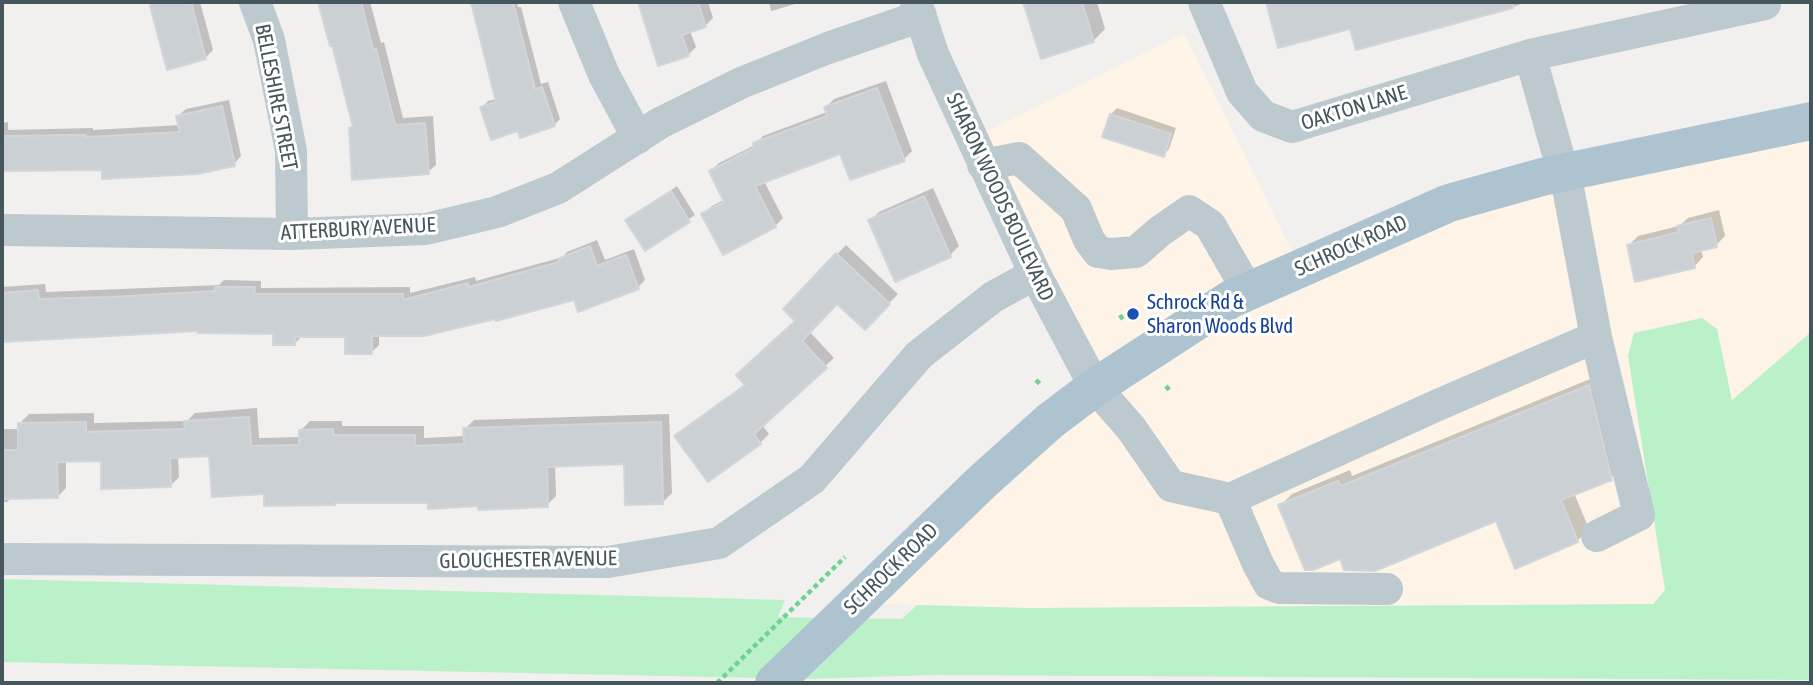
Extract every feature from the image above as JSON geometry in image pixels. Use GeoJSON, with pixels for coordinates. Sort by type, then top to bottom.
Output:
{"type":"FeatureCollection","features":[{"type":"Feature","properties":{"kind":"main road","name":"SCHROCK ROAD"},"geometry":{"type":"LineString","coordinates":[[774,683],[983,481],[1050,421],[1095,387],[1231,299],[1449,203],[1564,172],[1811,121]]}},
{"type":"Feature","properties":{"kind":"street","name":"BELLESHIRE STREET"},"geometry":{"type":"LineString","coordinates":[[255,2],[269,40],[291,151],[292,234]]}},
{"type":"Feature","properties":{"kind":"street"},"geometry":{"type":"LineString","coordinates":[[574,2],[604,75],[638,138]]}},
{"type":"Feature","properties":{"kind":"street","name":"OAKTON LANE"},"geometry":{"type":"LineString","coordinates":[[1204,2],[1242,92],[1263,116],[1292,127],[1530,55],[1692,11],[1765,4],[1764,2]]}},
{"type":"Feature","properties":{"kind":"street","name":"ATTERBURY AVENUE"},"geometry":{"type":"LineString","coordinates":[[2,230],[292,234],[426,229],[497,212],[558,188],[660,123],[741,83],[918,9]]}},
{"type":"Feature","properties":{"kind":"street","name":"SHARON WOODS BOULEVARD"},"geometry":{"type":"LineString","coordinates":[[918,9],[933,54],[1035,274],[1095,387],[1131,428],[1171,486],[1230,499]]}},
{"type":"Feature","properties":{"kind":"street"},"geometry":{"type":"LineString","coordinates":[[1530,55],[1564,172],[1597,337],[1639,514],[1597,536]]}},
{"type":"Feature","properties":{"kind":"street"},"geometry":{"type":"LineString","coordinates":[[984,165],[1019,158],[1076,209],[1089,240],[1098,252],[1136,252],[1189,211],[1210,225],[1248,291]]}},
{"type":"Feature","properties":{"kind":"street","name":"GLOUCHESTER AVENUE"},"geometry":{"type":"LineString","coordinates":[[2,559],[608,562],[719,543],[812,479],[919,355],[993,297],[1035,274]]}},
{"type":"Feature","properties":{"kind":"street"},"geometry":{"type":"LineString","coordinates":[[1387,589],[1279,589],[1269,584],[1230,499],[1440,404],[1597,337]]}},
{"type":"Feature","properties":{"kind":"path"},"geometry":{"type":"LineString","coordinates":[[1120,316],[1124,321]]}},
{"type":"Feature","properties":{"kind":"path"},"geometry":{"type":"LineString","coordinates":[[717,683],[845,557]]}},
{"type":"Feature","properties":{"kind":"shaded area"},"geometry":{"type":"Polygon","coordinates":[[[1184,33],[1299,265],[1811,119],[1811,332],[1732,401],[1717,329],[1703,318],[1634,333],[1628,356],[1665,591],[1653,604],[1029,608],[853,603],[1098,380],[963,143],[1184,33]]]}},
{"type":"Feature","properties":{"kind":"green space"},"geometry":{"type":"Polygon","coordinates":[[[1702,318],[1717,329],[1732,400],[1811,332],[1811,680],[934,675],[809,679],[2,662],[2,579],[785,600],[778,617],[902,619],[917,605],[1029,608],[1653,604],[1665,590],[1628,356],[1634,333],[1702,318]]]}},
{"type":"Feature","properties":{"kind":"building"},"geometry":{"type":"Polygon","coordinates":[[[149,2],[191,2],[206,59],[167,70],[149,2]]]}},
{"type":"Feature","properties":{"kind":"building"},"geometry":{"type":"Polygon","coordinates":[[[318,2],[361,2],[395,125],[425,123],[429,174],[352,180],[349,128],[353,127],[318,2]]]}},
{"type":"Feature","properties":{"kind":"building"},"geometry":{"type":"Polygon","coordinates":[[[471,2],[513,2],[535,89],[542,87],[555,126],[520,138],[518,131],[491,140],[480,107],[496,102],[471,2]]]}},
{"type":"Feature","properties":{"kind":"building"},"geometry":{"type":"Polygon","coordinates":[[[638,2],[698,2],[706,27],[682,35],[689,56],[658,66],[638,2]]]}},
{"type":"Feature","properties":{"kind":"building"},"geometry":{"type":"Polygon","coordinates":[[[1023,2],[1082,2],[1094,42],[1041,59],[1023,2]]]}},
{"type":"Feature","properties":{"kind":"building"},"geometry":{"type":"Polygon","coordinates":[[[1266,2],[1513,2],[1513,8],[1356,50],[1350,29],[1278,48],[1266,2]]]}},
{"type":"Feature","properties":{"kind":"building"},"geometry":{"type":"Polygon","coordinates":[[[877,88],[905,161],[850,180],[840,154],[755,186],[776,227],[723,255],[701,214],[724,202],[709,171],[754,148],[753,143],[827,116],[824,107],[877,88]]]}},
{"type":"Feature","properties":{"kind":"building"},"geometry":{"type":"Polygon","coordinates":[[[222,106],[235,166],[197,174],[102,179],[102,170],[2,171],[2,136],[86,137],[180,132],[176,116],[222,106]]]}},
{"type":"Feature","properties":{"kind":"building"},"geometry":{"type":"Polygon","coordinates":[[[1110,114],[1171,134],[1164,157],[1102,137],[1110,114]]]}},
{"type":"Feature","properties":{"kind":"building"},"geometry":{"type":"Polygon","coordinates":[[[671,191],[690,222],[645,251],[625,220],[671,191]]]}},
{"type":"Feature","properties":{"kind":"building"},"geometry":{"type":"Polygon","coordinates":[[[924,196],[951,257],[895,282],[868,220],[924,196]]]}},
{"type":"Feature","properties":{"kind":"building"},"geometry":{"type":"Polygon","coordinates":[[[1711,218],[1717,247],[1692,253],[1695,268],[1635,282],[1627,245],[1679,232],[1677,226],[1711,218]]]}},
{"type":"Feature","properties":{"kind":"building"},"geometry":{"type":"Polygon","coordinates":[[[590,246],[597,266],[626,255],[639,289],[578,312],[574,300],[496,321],[495,319],[424,336],[372,336],[372,354],[345,354],[345,337],[295,337],[295,345],[273,345],[273,334],[198,331],[2,342],[2,293],[38,290],[39,299],[215,291],[215,287],[255,287],[254,294],[403,294],[403,300],[468,283],[469,287],[559,262],[558,259],[590,246]]]}},
{"type":"Feature","properties":{"kind":"building"},"geometry":{"type":"Polygon","coordinates":[[[836,253],[890,304],[865,330],[837,304],[802,341],[827,368],[754,434],[761,444],[708,482],[674,436],[745,385],[736,375],[795,321],[783,309],[836,253]]]}},
{"type":"Feature","properties":{"kind":"building"},"geometry":{"type":"Polygon","coordinates":[[[1589,385],[1612,480],[1561,500],[1578,542],[1515,569],[1496,521],[1375,571],[1344,570],[1340,559],[1313,570],[1305,570],[1278,505],[1338,481],[1341,486],[1589,385]]]}},
{"type":"Feature","properties":{"kind":"building"},"geometry":{"type":"Polygon","coordinates":[[[249,417],[251,446],[299,445],[299,430],[333,429],[333,435],[415,435],[415,446],[464,444],[463,428],[661,422],[663,504],[625,505],[624,464],[547,467],[548,507],[478,510],[478,506],[428,509],[428,503],[264,506],[264,494],[212,497],[209,456],[170,458],[171,487],[101,489],[101,461],[57,462],[58,498],[2,499],[2,450],[18,450],[18,423],[86,422],[86,432],[185,429],[184,421],[249,417]]]}},
{"type":"Feature","properties":{"kind":"place","name":"Schrock Rd & Sharon Woods Blvd"},"geometry":{"type":"Point","coordinates":[1133,314]}}]}
